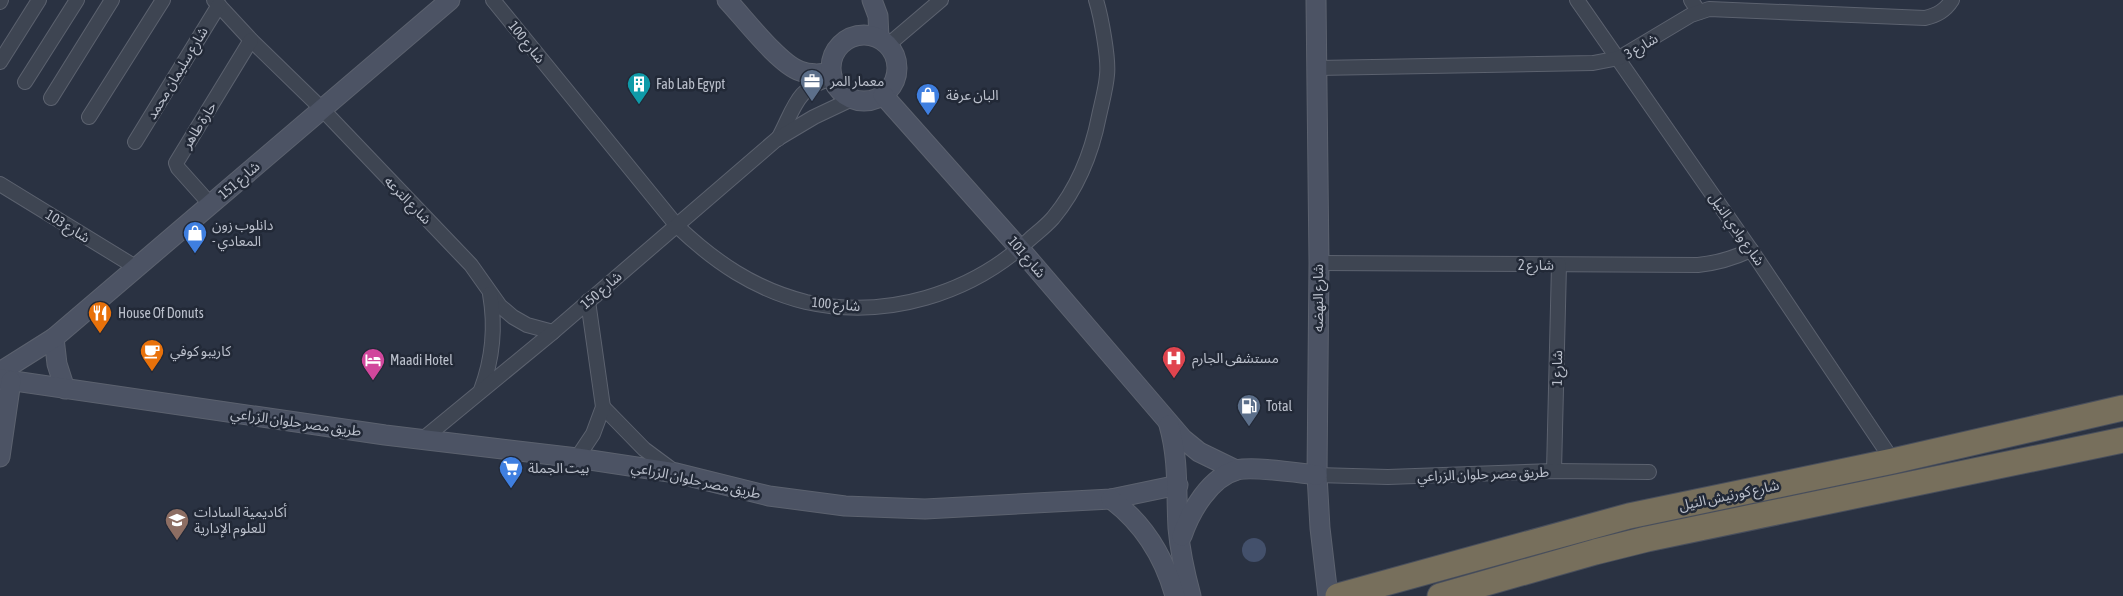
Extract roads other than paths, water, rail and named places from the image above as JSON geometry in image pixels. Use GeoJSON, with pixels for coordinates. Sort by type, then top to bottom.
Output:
{"type":"FeatureCollection","features":[{"type":"Feature","properties":{"kind":"highway","name":"شارع كورنيش النيل"},"geometry":{"type":"LineString","coordinates":[[1338,596],[1629,516],[1894,461],[2123,408]]}},
{"type":"Feature","properties":{"kind":"highway","name":"شارع كورنيش النيل"},"geometry":{"type":"LineString","coordinates":[[1440,596],[1579,556],[1647,539],[2123,440]]}},
{"type":"Feature","properties":{"kind":"main road","name":"شارع 151"},"geometry":{"type":"LineString","coordinates":[[4,377],[54,338],[137,268],[450,0]]}},
{"type":"Feature","properties":{"kind":"main road"},"geometry":{"type":"LineString","coordinates":[[727,0],[784,61],[798,71],[814,75],[832,76]]}},
{"type":"Feature","properties":{"kind":"main road"},"geometry":{"type":"LineString","coordinates":[[872,0],[878,16],[883,42]]}},
{"type":"Feature","properties":{"kind":"main road","name":"شارع النهضه"},"geometry":{"type":"LineString","coordinates":[[1316,0],[1319,263],[1317,475],[1320,528],[1328,596]]}},
{"type":"Feature","properties":{"kind":"main road"},"geometry":{"type":"LineString","coordinates":[[861,35],[883,42],[892,52],[897,67],[893,82],[883,95],[868,101],[852,99],[840,91],[832,76],[833,56],[844,41],[861,35]]}},
{"type":"Feature","properties":{"kind":"main road","name":"شارع 101"},"geometry":{"type":"LineString","coordinates":[[883,95],[1020,248],[1183,439],[1199,452],[1236,470]]}},
{"type":"Feature","properties":{"kind":"main road"},"geometry":{"type":"LineString","coordinates":[[54,338],[57,364],[65,389]]}},
{"type":"Feature","properties":{"kind":"main road"},"geometry":{"type":"LineString","coordinates":[[0,457],[4,377]]}},
{"type":"Feature","properties":{"kind":"main road","name":"طريق مصر حلوان الزراعي"},"geometry":{"type":"LineString","coordinates":[[4,377],[37,385],[385,435],[577,458],[676,473],[769,496],[844,506],[926,510],[1111,499],[1178,485]]}},
{"type":"Feature","properties":{"kind":"main road"},"geometry":{"type":"LineString","coordinates":[[4,403],[21,396],[37,385]]}},
{"type":"Feature","properties":{"kind":"main road","name":"شارع 101"},"geometry":{"type":"LineString","coordinates":[[1168,421],[1175,453],[1178,485],[1180,543],[1177,584]]}},
{"type":"Feature","properties":{"kind":"main road"},"geometry":{"type":"LineString","coordinates":[[1180,543],[1188,518],[1197,503],[1222,478],[1236,470],[1249,469],[1317,475]]}},
{"type":"Feature","properties":{"kind":"main road"},"geometry":{"type":"LineString","coordinates":[[1111,499],[1127,511],[1141,526],[1153,542],[1177,584],[1191,596]]}},
{"type":"Feature","properties":{"kind":"street"},"geometry":{"type":"LineString","coordinates":[[0,62],[39,0]]}},
{"type":"Feature","properties":{"kind":"street"},"geometry":{"type":"LineString","coordinates":[[25,82],[77,0]]}},
{"type":"Feature","properties":{"kind":"street"},"geometry":{"type":"LineString","coordinates":[[50,98],[112,0]]}},
{"type":"Feature","properties":{"kind":"street"},"geometry":{"type":"LineString","coordinates":[[89,117],[164,0]]}},
{"type":"Feature","properties":{"kind":"street","name":"شارع 100"},"geometry":{"type":"LineString","coordinates":[[492,0],[677,226],[704,252],[736,273],[770,290],[806,302],[844,307],[882,307],[919,300],[946,292],[989,271],[1020,248],[1052,219],[1075,185],[1094,139],[1107,74],[1100,12],[1096,0]]}},
{"type":"Feature","properties":{"kind":"street"},"geometry":{"type":"LineString","coordinates":[[883,42],[941,0]]}},
{"type":"Feature","properties":{"kind":"street","name":"شارع وادي النيل"},"geometry":{"type":"LineString","coordinates":[[1577,0],[1619,58],[1894,461]]}},
{"type":"Feature","properties":{"kind":"street"},"geometry":{"type":"LineString","coordinates":[[1691,0],[1699,12]]}},
{"type":"Feature","properties":{"kind":"street","name":"شارع 3"},"geometry":{"type":"LineString","coordinates":[[1317,68],[1580,64],[1619,58],[1699,12],[1709,9],[1925,18],[1936,16],[1945,10],[1952,0]]}},
{"type":"Feature","properties":{"kind":"street","name":"شارع الترعه"},"geometry":{"type":"LineString","coordinates":[[216,3],[322,109],[471,265],[490,293],[513,316],[527,324],[553,332]]}},
{"type":"Feature","properties":{"kind":"street","name":"شارع سليمان محمد"},"geometry":{"type":"LineString","coordinates":[[135,142],[216,3]]}},
{"type":"Feature","properties":{"kind":"street","name":"حارة طاهر"},"geometry":{"type":"LineString","coordinates":[[211,205],[178,168],[176,163],[251,40]]}},
{"type":"Feature","properties":{"kind":"street","name":"شارع 150"},"geometry":{"type":"LineString","coordinates":[[777,139],[799,98],[807,88],[832,76]]}},
{"type":"Feature","properties":{"kind":"street","name":"شارع 150"},"geometry":{"type":"LineString","coordinates":[[423,439],[553,332],[777,139],[814,117],[852,99]]}},
{"type":"Feature","properties":{"kind":"street","name":"شارع 103"},"geometry":{"type":"LineString","coordinates":[[0,184],[137,268]]}},
{"type":"Feature","properties":{"kind":"street","name":"شارع 2"},"geometry":{"type":"LineString","coordinates":[[1319,263],[1698,265],[1726,261],[1751,250]]}},
{"type":"Feature","properties":{"kind":"street","name":"شارع 1"},"geometry":{"type":"LineString","coordinates":[[1554,471],[1560,265]]}},
{"type":"Feature","properties":{"kind":"street","name":"شارع الترعه"},"geometry":{"type":"LineString","coordinates":[[480,391],[491,359],[493,343],[494,326],[490,293]]}},
{"type":"Feature","properties":{"kind":"street"},"geometry":{"type":"LineString","coordinates":[[577,458],[593,434],[602,407],[588,302]]}},
{"type":"Feature","properties":{"kind":"street"},"geometry":{"type":"LineString","coordinates":[[602,407],[644,449],[676,473]]}},
{"type":"Feature","properties":{"kind":"street","name":"طريق مصر حلوان الزراعي"},"geometry":{"type":"LineString","coordinates":[[1317,475],[1388,478],[1554,471],[1649,472]]}},
{"type":"Feature","properties":{"kind":"water"},"geometry":{"type":"Polygon","coordinates":[[[1254,538],[1263,541],[1266,550],[1263,559],[1254,562],[1245,559],[1242,550],[1245,541],[1254,538]]]}},
{"type":"Feature","properties":{"kind":"place","name":"معمار المر"},"geometry":{"type":"Point","coordinates":[812,102]}},
{"type":"Feature","properties":{"kind":"place","name":"Fab Lab Egypt"},"geometry":{"type":"Point","coordinates":[639,105]}},
{"type":"Feature","properties":{"kind":"place","name":"البان عرفة"},"geometry":{"type":"Point","coordinates":[928,116]}},
{"type":"Feature","properties":{"kind":"place","name":"دانلوب زون - المعادي"},"geometry":{"type":"Point","coordinates":[195,254]}},
{"type":"Feature","properties":{"kind":"place","name":"House Of Donuts"},"geometry":{"type":"Point","coordinates":[100,334]}},
{"type":"Feature","properties":{"kind":"place","name":"كاريبو كوفي"},"geometry":{"type":"Point","coordinates":[152,372]}},
{"type":"Feature","properties":{"kind":"place","name":"مستشفى الجارم"},"geometry":{"type":"Point","coordinates":[1174,379]}},
{"type":"Feature","properties":{"kind":"place","name":"Maadi Hotel"},"geometry":{"type":"Point","coordinates":[373,381]}},
{"type":"Feature","properties":{"kind":"place","name":"Total"},"geometry":{"type":"Point","coordinates":[1249,427]}},
{"type":"Feature","properties":{"kind":"place","name":"بيت الجملة"},"geometry":{"type":"Point","coordinates":[511,489]}},
{"type":"Feature","properties":{"kind":"place","name":"أكاديمية السادات للعلوم الإدارية"},"geometry":{"type":"Point","coordinates":[177,541]}}]}
